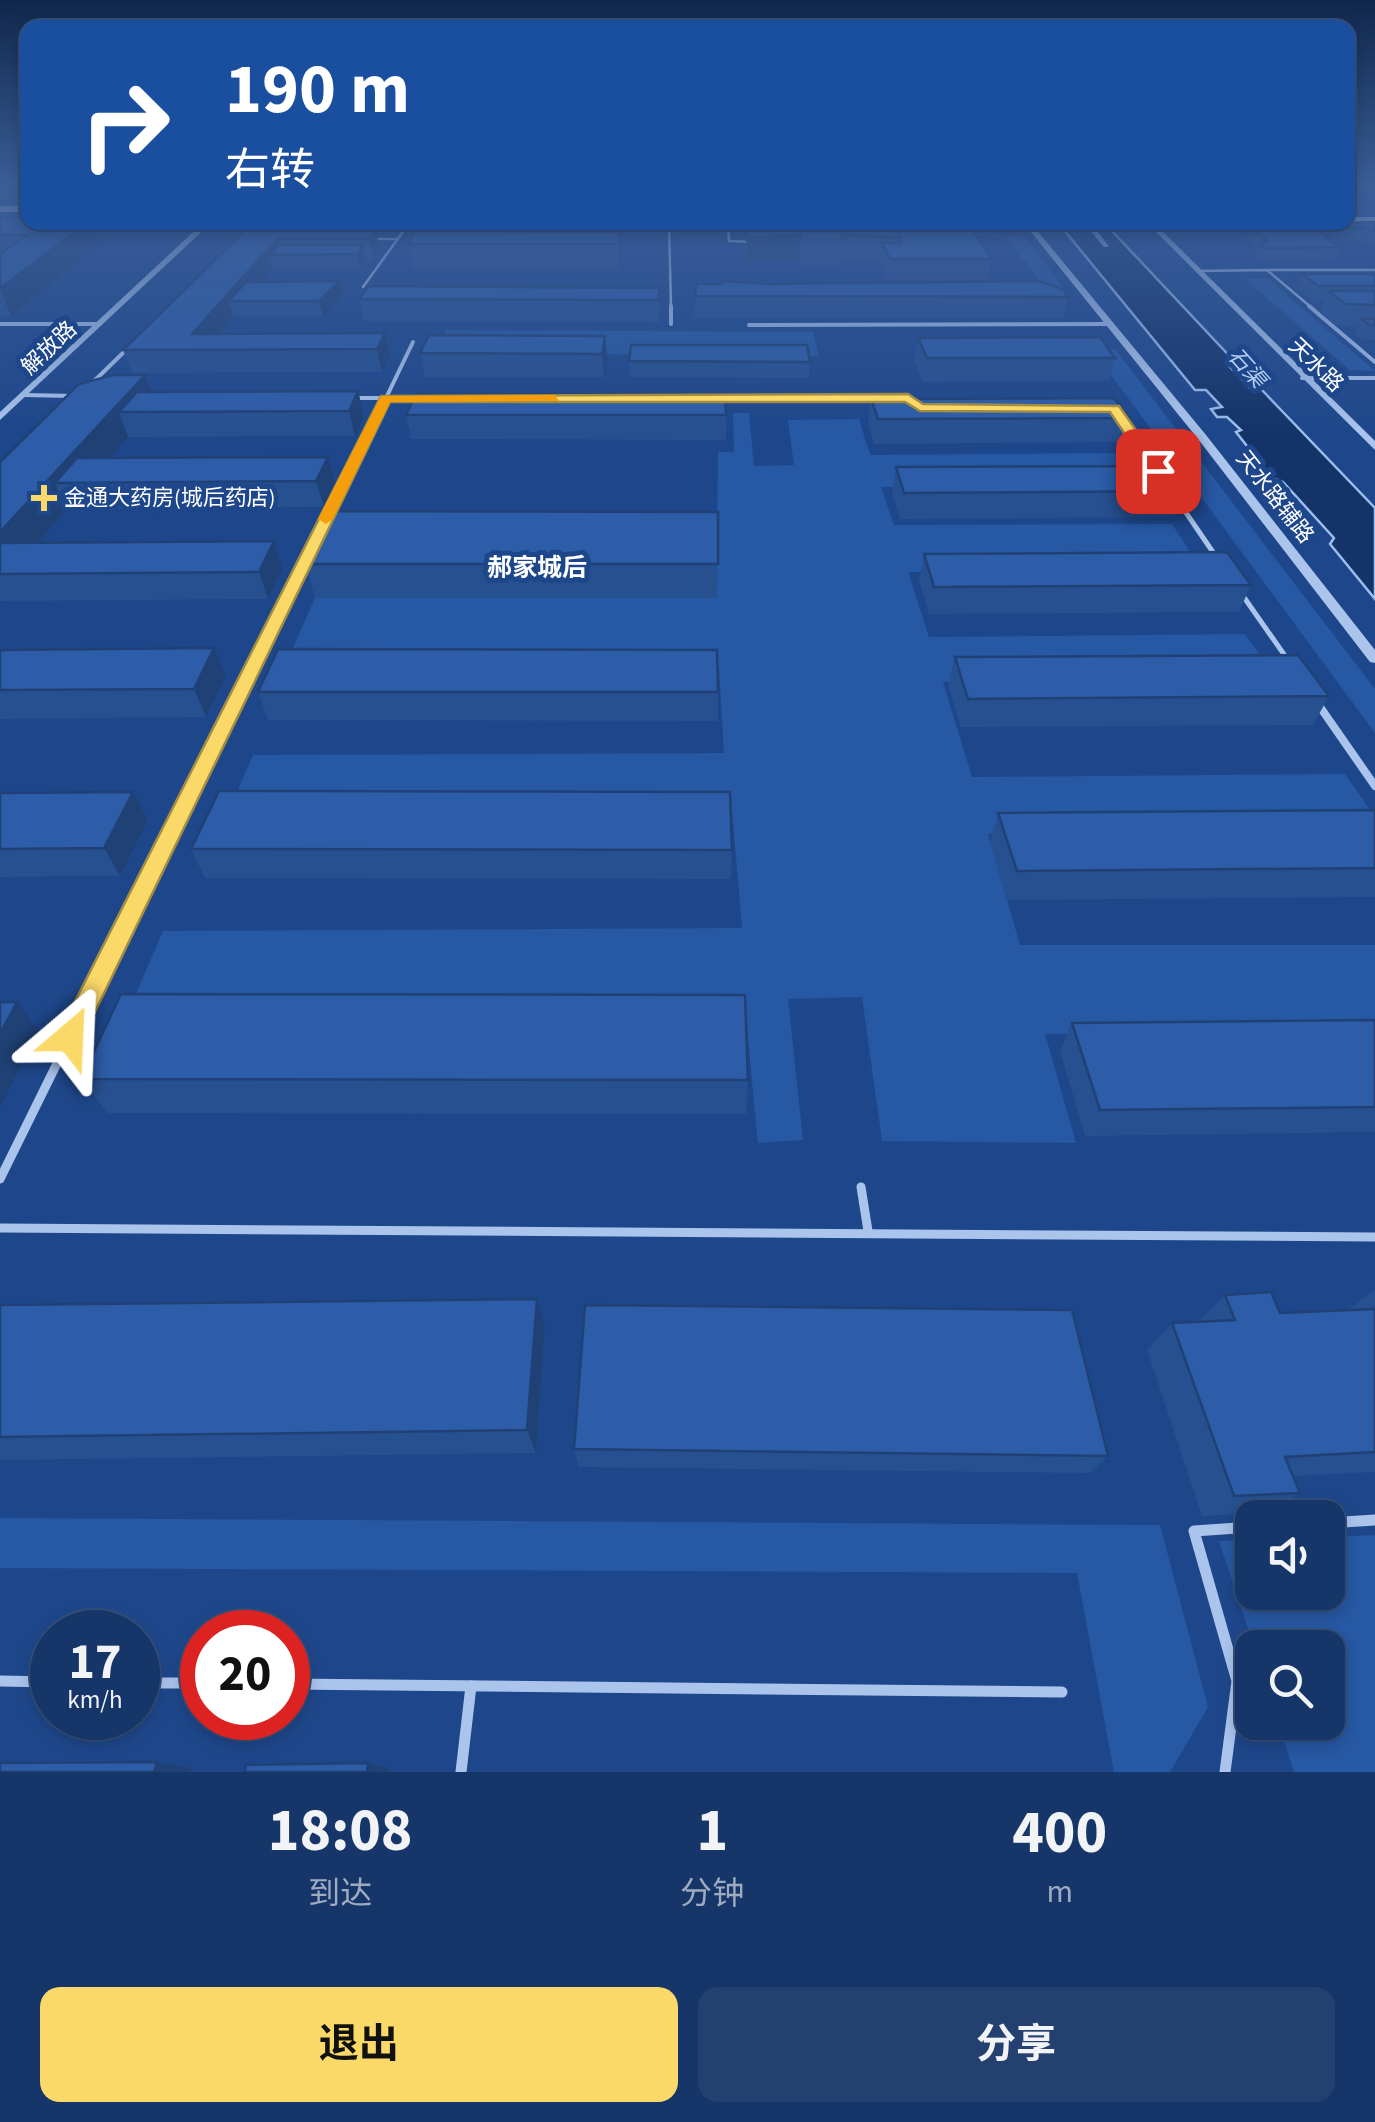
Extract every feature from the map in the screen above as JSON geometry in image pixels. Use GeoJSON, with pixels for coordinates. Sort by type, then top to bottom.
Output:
{"type":"FeatureCollection","features":[{"type":"Feature","properties":{"kind":"street","name":"解放路"},"geometry":{"type":"LineString","coordinates":[[0,417],[162,267]]}},
{"type":"Feature","properties":{"kind":"street","name":"天水路辅路"},"geometry":{"type":"LineString","coordinates":[[1062,267],[1375,659]]}},
{"type":"Feature","properties":{"kind":"street","name":"天水路"},"geometry":{"type":"LineString","coordinates":[[1193,267],[1375,447]]}},
{"type":"Feature","properties":{"kind":"lane"},"geometry":{"type":"LineString","coordinates":[[363,288],[378,267]]}},
{"type":"Feature","properties":{"kind":"lane"},"geometry":{"type":"LineString","coordinates":[[670,267],[671,324]]}},
{"type":"Feature","properties":{"kind":"lane"},"geometry":{"type":"LineString","coordinates":[[1267,270],[1375,362]]}},
{"type":"Feature","properties":{"kind":"lane"},"geometry":{"type":"LineString","coordinates":[[1197,271],[1375,270]]}},
{"type":"Feature","properties":{"kind":"lane"},"geometry":{"type":"LineString","coordinates":[[0,324],[102,324]]}},
{"type":"Feature","properties":{"kind":"lane"},"geometry":{"type":"LineString","coordinates":[[749,325],[1109,324]]}},
{"type":"Feature","properties":{"kind":"lane"},"geometry":{"type":"LineString","coordinates":[[0,1179],[413,342]]}},
{"type":"Feature","properties":{"kind":"lane"},"geometry":{"type":"LineString","coordinates":[[66,409],[132,344]]}},
{"type":"Feature","properties":{"kind":"lane"},"geometry":{"type":"LineString","coordinates":[[1302,378],[1375,378]]}},
{"type":"Feature","properties":{"kind":"lane"},"geometry":{"type":"LineString","coordinates":[[24,395],[94,396]]}},
{"type":"Feature","properties":{"kind":"lane"},"geometry":{"type":"LineString","coordinates":[[346,398],[425,398]]}},
{"type":"Feature","properties":{"kind":"lane"},"geometry":{"type":"LineString","coordinates":[[703,399],[908,398],[920,408]]}},
{"type":"Feature","properties":{"kind":"lane"},"geometry":{"type":"LineString","coordinates":[[762,399],[764,411]]}},
{"type":"Feature","properties":{"kind":"lane"},"geometry":{"type":"LineString","coordinates":[[1114,408],[1228,573]]}},
{"type":"Feature","properties":{"kind":"lane"},"geometry":{"type":"LineString","coordinates":[[1239,589],[1296,671]]}},
{"type":"Feature","properties":{"kind":"lane"},"geometry":{"type":"LineString","coordinates":[[1307,688],[1375,786]]}},
{"type":"Feature","properties":{"kind":"lane"},"geometry":{"type":"LineString","coordinates":[[861,1187],[868,1231]]}},
{"type":"Feature","properties":{"kind":"lane"},"geometry":{"type":"LineString","coordinates":[[0,1228],[1375,1237]]}},
{"type":"Feature","properties":{"kind":"lane"},"geometry":{"type":"LineString","coordinates":[[1345,1521],[1375,1520]]}},
{"type":"Feature","properties":{"kind":"lane"},"geometry":{"type":"LineString","coordinates":[[1224,1772],[1237,1682],[1194,1531],[1235,1528]]}},
{"type":"Feature","properties":{"kind":"lane"},"geometry":{"type":"LineString","coordinates":[[0,1681],[30,1682]]}},
{"type":"Feature","properties":{"kind":"lane"},"geometry":{"type":"LineString","coordinates":[[310,1684],[1062,1692]]}},
{"type":"Feature","properties":{"kind":"lane"},"geometry":{"type":"LineString","coordinates":[[461,1772],[471,1686]]}},
{"type":"Feature","properties":{"kind":"shaded area"},"geometry":{"type":"Polygon","coordinates":[[[1029,267],[1047,267],[1064,289],[1046,289],[1029,267]]]}},
{"type":"Feature","properties":{"kind":"shaded area"},"geometry":{"type":"Polygon","coordinates":[[[1094,267],[1146,267],[1237,364],[1228,365],[1250,388],[1260,388],[1375,508],[1375,599],[1330,544],[1334,538],[1283,482],[1272,478],[1236,432],[1241,430],[1227,417],[1217,417],[1211,409],[1222,407],[1206,390],[1195,390],[1094,267]]]}},
{"type":"Feature","properties":{"kind":"shaded area"},"geometry":{"type":"Polygon","coordinates":[[[1245,279],[1268,279],[1375,371],[1350,370],[1245,279]]]}},
{"type":"Feature","properties":{"kind":"shaded area"},"geometry":{"type":"Polygon","coordinates":[[[446,330],[813,332],[819,356],[436,353],[446,330]]]}},
{"type":"Feature","properties":{"kind":"shaded area"},"geometry":{"type":"Polygon","coordinates":[[[1092,349],[1115,349],[1375,689],[1375,733],[1092,349]]]}},
{"type":"Feature","properties":{"kind":"shaded area"},"geometry":{"type":"Polygon","coordinates":[[[733,413],[749,413],[754,466],[794,465],[788,420],[859,419],[870,455],[1128,453],[1150,485],[881,487],[894,525],[1172,524],[1204,573],[908,572],[929,637],[1245,634],[1277,679],[943,682],[972,777],[1345,774],[1375,817],[1375,828],[988,834],[1020,945],[1375,945],[1375,1031],[1045,1034],[1076,1143],[882,1141],[862,997],[788,999],[803,1140],[758,1143],[745,1009],[127,1015],[163,931],[742,928],[732,809],[229,810],[253,755],[724,753],[719,667],[283,670],[315,598],[716,598],[718,452],[734,452],[733,413]]]}},
{"type":"Feature","properties":{"kind":"shaded area"},"geometry":{"type":"Polygon","coordinates":[[[0,1518],[1160,1525],[1208,1707],[1170,1772],[1114,1772],[1077,1573],[0,1568],[0,1518]]]}},
{"type":"Feature","properties":{"kind":"shaded area"},"geometry":{"type":"Polygon","coordinates":[[[1375,1535],[1375,1772],[1294,1772],[1284,1740],[1345,1740],[1345,1630],[1248,1630],[1242,1610],[1345,1610],[1345,1536],[1375,1535]]]}},
{"type":"Feature","properties":{"kind":"shaded area"},"geometry":{"type":"Polygon","coordinates":[[[1219,1541],[1235,1541],[1235,1589],[1219,1541]]]}},
{"type":"Feature","properties":{"kind":"building"},"geometry":{"type":"Polygon","coordinates":[[[0,267],[28,267],[0,288],[0,267]]]}},
{"type":"Feature","properties":{"kind":"building"},"geometry":{"type":"Polygon","coordinates":[[[208,267],[252,267],[192,334],[385,333],[377,349],[123,350],[208,267]]]}},
{"type":"Feature","properties":{"kind":"building"},"geometry":{"type":"Polygon","coordinates":[[[1302,274],[1375,274],[1375,286],[1318,286],[1302,274]]]}},
{"type":"Feature","properties":{"kind":"building"},"geometry":{"type":"Polygon","coordinates":[[[340,281],[319,301],[229,301],[246,282],[340,281]]]}},
{"type":"Feature","properties":{"kind":"building"},"geometry":{"type":"Polygon","coordinates":[[[1038,281],[1063,289],[1068,297],[695,296],[696,284],[766,284],[1038,281]]]}},
{"type":"Feature","properties":{"kind":"building"},"geometry":{"type":"Polygon","coordinates":[[[368,286],[660,288],[658,300],[359,299],[368,286]]]}},
{"type":"Feature","properties":{"kind":"building"},"geometry":{"type":"Polygon","coordinates":[[[1329,291],[1375,291],[1375,305],[1345,304],[1329,291]]]}},
{"type":"Feature","properties":{"kind":"building"},"geometry":{"type":"Polygon","coordinates":[[[429,335],[605,336],[602,354],[420,353],[429,335]]]}},
{"type":"Feature","properties":{"kind":"building"},"geometry":{"type":"Polygon","coordinates":[[[1100,337],[1115,358],[927,358],[918,338],[1100,337]]]}},
{"type":"Feature","properties":{"kind":"building"},"geometry":{"type":"Polygon","coordinates":[[[631,345],[807,345],[810,362],[629,361],[631,345]]]}},
{"type":"Feature","properties":{"kind":"building"},"geometry":{"type":"Polygon","coordinates":[[[113,375],[145,375],[0,532],[0,462],[79,384],[113,375]]]}},
{"type":"Feature","properties":{"kind":"building"},"geometry":{"type":"Polygon","coordinates":[[[358,391],[349,411],[119,412],[137,392],[358,391]]]}},
{"type":"Feature","properties":{"kind":"building"},"geometry":{"type":"Polygon","coordinates":[[[416,394],[725,394],[726,415],[406,415],[416,394]]]}},
{"type":"Feature","properties":{"kind":"building"},"geometry":{"type":"Polygon","coordinates":[[[1114,398],[1129,418],[878,419],[871,399],[1114,398]]]}},
{"type":"Feature","properties":{"kind":"building"},"geometry":{"type":"Polygon","coordinates":[[[328,457],[316,481],[55,483],[77,458],[328,457]]]}},
{"type":"Feature","properties":{"kind":"building"},"geometry":{"type":"Polygon","coordinates":[[[1165,466],[1184,491],[904,493],[896,467],[1165,466]]]}},
{"type":"Feature","properties":{"kind":"building"},"geometry":{"type":"Polygon","coordinates":[[[330,511],[718,512],[718,564],[305,564],[330,511]]]}},
{"type":"Feature","properties":{"kind":"building"},"geometry":{"type":"Polygon","coordinates":[[[274,541],[259,572],[0,574],[0,543],[274,541]]]}},
{"type":"Feature","properties":{"kind":"building"},"geometry":{"type":"Polygon","coordinates":[[[1227,552],[1251,585],[934,587],[924,554],[1227,552]]]}},
{"type":"Feature","properties":{"kind":"building"},"geometry":{"type":"Polygon","coordinates":[[[214,648],[194,689],[0,690],[0,650],[214,648]]]}},
{"type":"Feature","properties":{"kind":"building"},"geometry":{"type":"Polygon","coordinates":[[[278,649],[717,650],[718,692],[258,692],[278,649]]]}},
{"type":"Feature","properties":{"kind":"building"},"geometry":{"type":"Polygon","coordinates":[[[1298,655],[1329,696],[968,699],[955,657],[1298,655]]]}},
{"type":"Feature","properties":{"kind":"building"},"geometry":{"type":"Polygon","coordinates":[[[219,791],[730,792],[732,850],[191,849],[219,791]]]}},
{"type":"Feature","properties":{"kind":"building"},"geometry":{"type":"Polygon","coordinates":[[[133,792],[104,848],[0,849],[0,793],[133,792]]]}},
{"type":"Feature","properties":{"kind":"building"},"geometry":{"type":"Polygon","coordinates":[[[1375,810],[1375,868],[1017,871],[998,813],[1375,810]]]}},
{"type":"Feature","properties":{"kind":"building"},"geometry":{"type":"Polygon","coordinates":[[[121,994],[745,995],[748,1080],[81,1079],[121,994]]]}},
{"type":"Feature","properties":{"kind":"building"},"geometry":{"type":"Polygon","coordinates":[[[0,1002],[17,1002],[0,1034],[0,1002]]]}},
{"type":"Feature","properties":{"kind":"building"},"geometry":{"type":"Polygon","coordinates":[[[1375,1020],[1375,1107],[1100,1110],[1072,1023],[1375,1020]]]}},
{"type":"Feature","properties":{"kind":"building"},"geometry":{"type":"Polygon","coordinates":[[[1271,1292],[1280,1313],[1375,1309],[1375,1452],[1285,1457],[1300,1493],[1234,1496],[1172,1323],[1235,1320],[1225,1295],[1271,1292]]]}},
{"type":"Feature","properties":{"kind":"building"},"geometry":{"type":"Polygon","coordinates":[[[537,1299],[527,1430],[0,1437],[0,1305],[537,1299]]]}},
{"type":"Feature","properties":{"kind":"building"},"geometry":{"type":"Polygon","coordinates":[[[585,1305],[1072,1310],[1108,1456],[574,1449],[585,1305]]]}},
{"type":"Feature","properties":{"kind":"building"},"geometry":{"type":"Polygon","coordinates":[[[157,1762],[154,1772],[0,1772],[0,1763],[157,1762]]]}},
{"type":"Feature","properties":{"kind":"building"},"geometry":{"type":"Polygon","coordinates":[[[368,1763],[367,1772],[245,1772],[246,1765],[368,1763]]]}},
{"type":"Feature","properties":{"kind":"slow traffic"},"geometry":{"type":"LineString","coordinates":[[326,519],[386,398],[555,399]]}},
{"type":"Feature","properties":{"kind":"place","name":"金通大药房(城后药店)"},"geometry":{"type":"Point","coordinates":[44,498]}},
{"type":"Feature","properties":{"kind":"district","name":"郝家城后"},"geometry":{"type":"Point","coordinates":[537,568]}},
{"type":"Feature","properties":{"kind":"route"},"geometry":{"type":"LineString","coordinates":[[70,1037],[386,398],[908,398],[920,408],[1114,408],[1158,471]]}},
{"type":"Feature","properties":{"kind":"water label","name":"石渠"},"geometry":{"type":"Point","coordinates":[1247,368]}}]}
